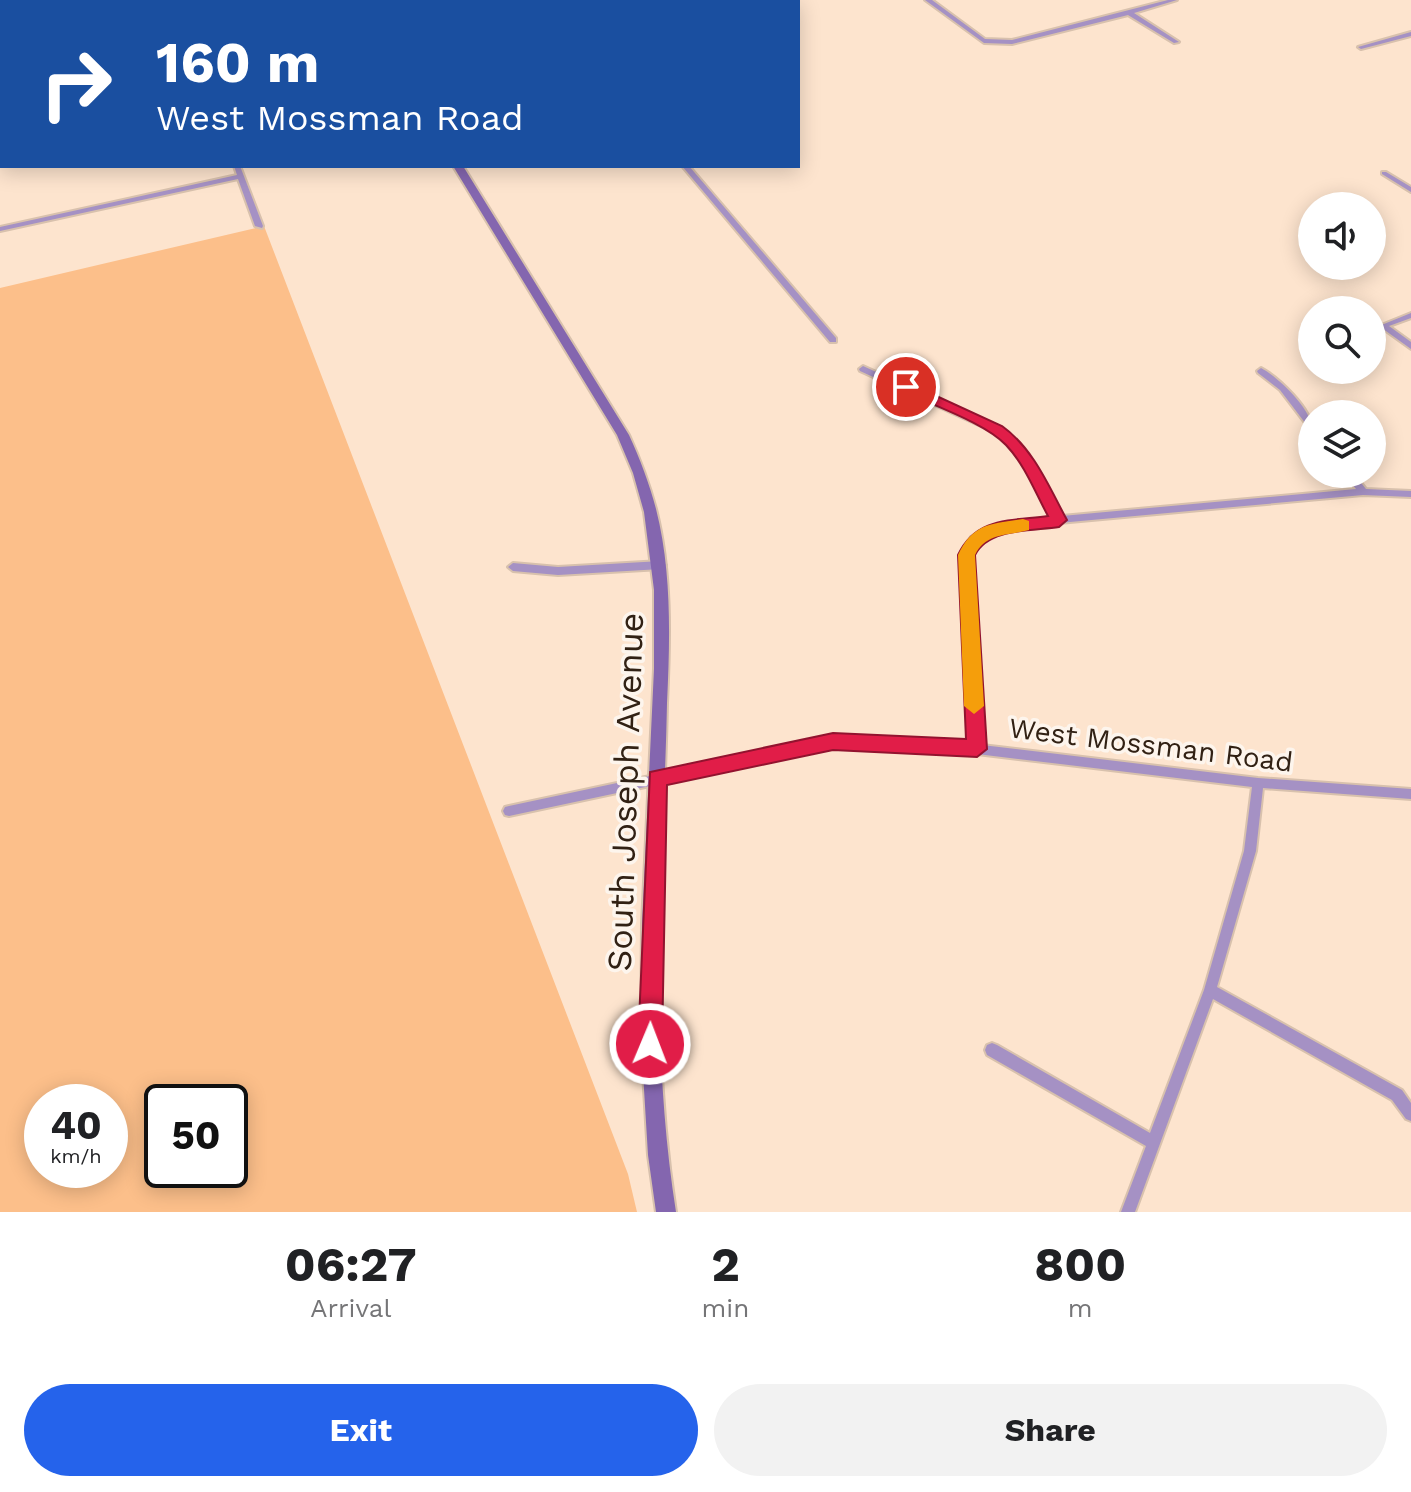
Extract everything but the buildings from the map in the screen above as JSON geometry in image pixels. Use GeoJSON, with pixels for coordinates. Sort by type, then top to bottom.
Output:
{"type":"FeatureCollection","features":[{"type":"Feature","properties":{"kind":"main road","name":"South Joseph Avenue"},"geometry":{"type":"LineString","coordinates":[[459,168],[623,435],[652,511],[661,565],[650,1044],[655,1124],[666,1212]]}},
{"type":"Feature","properties":{"kind":"street"},"geometry":{"type":"LineString","coordinates":[[928,0],[984,41],[993,43],[1012,42],[1174,0]]}},
{"type":"Feature","properties":{"kind":"street"},"geometry":{"type":"LineString","coordinates":[[1129,13],[1176,42]]}},
{"type":"Feature","properties":{"kind":"street"},"geometry":{"type":"LineString","coordinates":[[1361,47],[1411,34]]}},
{"type":"Feature","properties":{"kind":"street"},"geometry":{"type":"LineString","coordinates":[[238,168],[259,226]]}},
{"type":"Feature","properties":{"kind":"street"},"geometry":{"type":"LineString","coordinates":[[687,168],[833,340]]}},
{"type":"Feature","properties":{"kind":"street"},"geometry":{"type":"LineString","coordinates":[[1384,173],[1411,190]]}},
{"type":"Feature","properties":{"kind":"street"},"geometry":{"type":"LineString","coordinates":[[0,229],[241,176]]}},
{"type":"Feature","properties":{"kind":"street"},"geometry":{"type":"LineString","coordinates":[[1411,315],[1383,326],[1411,346]]}},
{"type":"Feature","properties":{"kind":"street"},"geometry":{"type":"LineString","coordinates":[[863,369],[997,430],[1011,440],[1026,459],[1059,520]]}},
{"type":"Feature","properties":{"kind":"street"},"geometry":{"type":"LineString","coordinates":[[1261,371],[1283,388],[1298,408]]}},
{"type":"Feature","properties":{"kind":"street"},"geometry":{"type":"LineString","coordinates":[[1360,488],[1363,492]]}},
{"type":"Feature","properties":{"kind":"street"},"geometry":{"type":"LineString","coordinates":[[977,749],[967,555],[974,539],[992,530],[1059,520],[1363,492],[1411,494]]}},
{"type":"Feature","properties":{"kind":"street"},"geometry":{"type":"LineString","coordinates":[[513,567],[558,571],[661,565]]}},
{"type":"Feature","properties":{"kind":"street","name":"West Mossman Road"},"geometry":{"type":"LineString","coordinates":[[509,811],[833,742],[977,749],[1258,783],[1411,794]]}},
{"type":"Feature","properties":{"kind":"street"},"geometry":{"type":"LineString","coordinates":[[1128,1212],[1151,1141],[1210,990],[1250,851],[1258,783]]}},
{"type":"Feature","properties":{"kind":"street"},"geometry":{"type":"LineString","coordinates":[[1210,990],[1397,1095],[1411,1114]]}},
{"type":"Feature","properties":{"kind":"street"},"geometry":{"type":"LineString","coordinates":[[992,1050],[1151,1141]]}},
{"type":"Feature","properties":{"kind":"shaded area"},"geometry":{"type":"Polygon","coordinates":[[[264,226],[628,1174],[637,1212],[0,1212],[0,288],[264,226]]]}},
{"type":"Feature","properties":{"kind":"slow traffic"},"geometry":{"type":"LineString","coordinates":[[974,706],[967,555],[974,539],[992,530],[1023,526]]}},
{"type":"Feature","properties":{"kind":"route"},"geometry":{"type":"LineString","coordinates":[[650,1044],[657,778],[833,742],[977,749],[967,555],[974,539],[992,530],[1059,520],[1026,459],[1011,440],[997,430],[906,387]]}}]}
